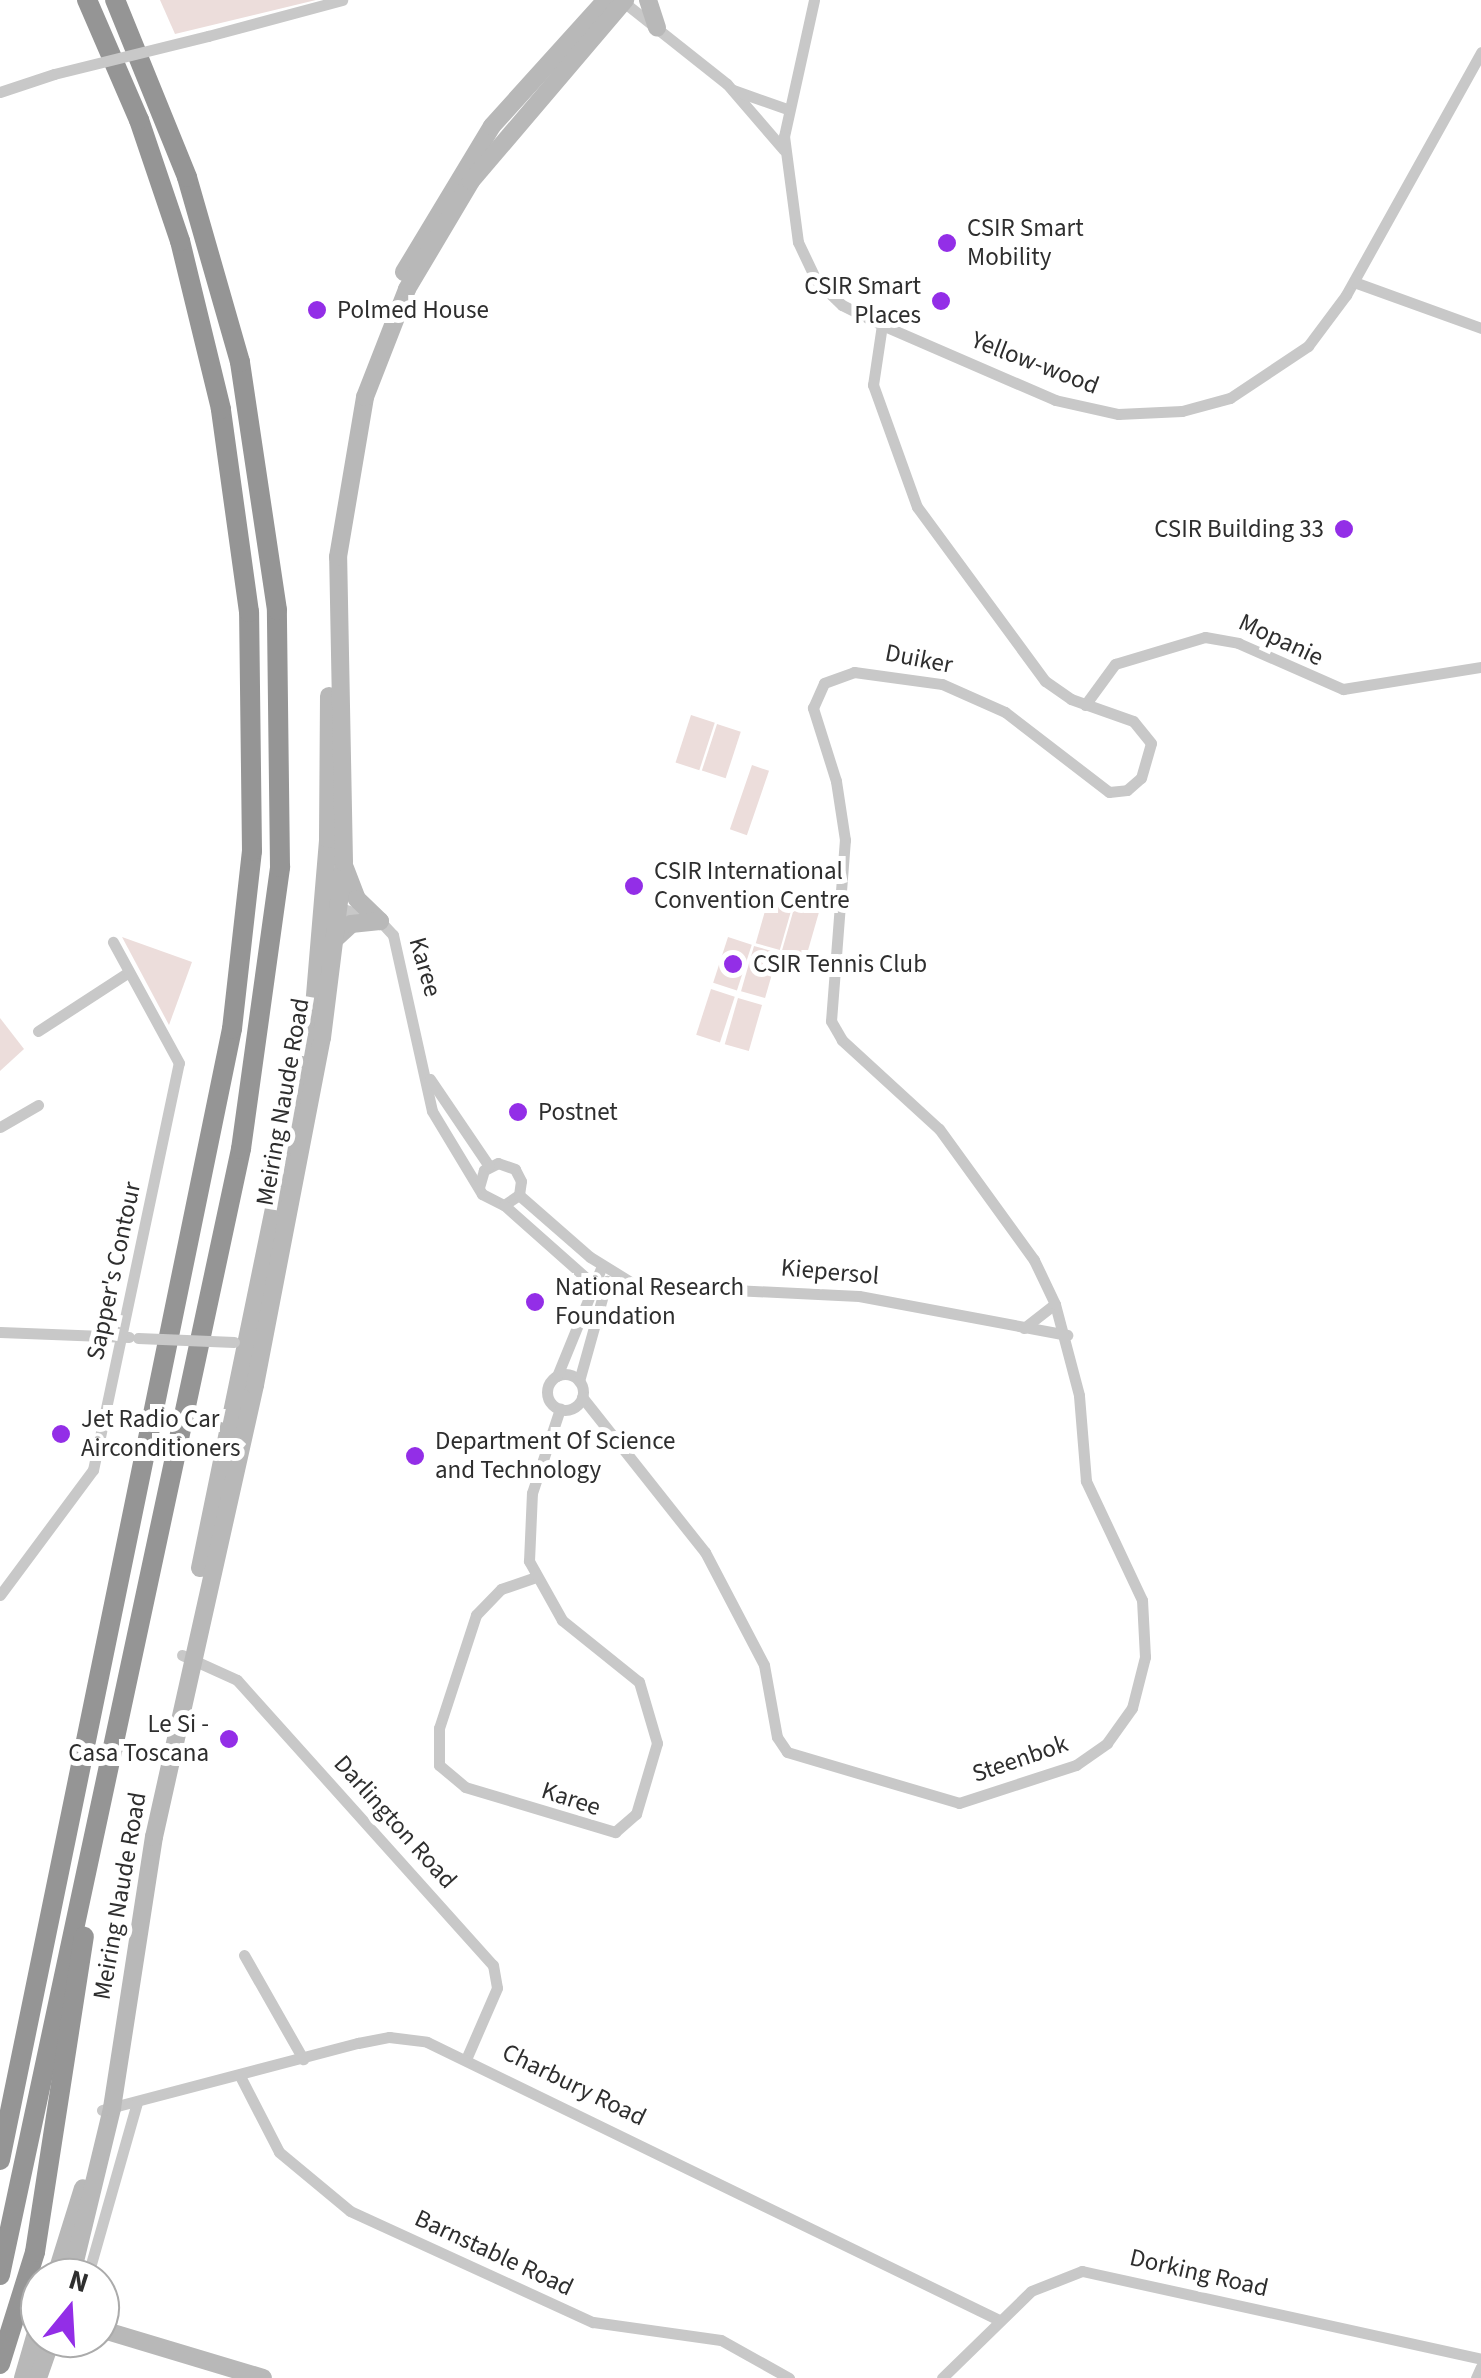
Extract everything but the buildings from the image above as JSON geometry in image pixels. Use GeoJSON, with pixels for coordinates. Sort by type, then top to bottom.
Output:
{"type":"FeatureCollection","features":[{"type":"Feature","properties":{"kind":"highway"},"geometry":{"type":"LineString","coordinates":[[0,2160],[232,1030],[252,851],[249,612],[221,408],[174,223],[87,0]]}},
{"type":"Feature","properties":{"kind":"highway"},"geometry":{"type":"LineString","coordinates":[[0,2275],[241,1149],[280,867],[282,708],[270,558],[240,362],[188,176],[115,0]]}},
{"type":"Feature","properties":{"kind":"highway"},"geometry":{"type":"LineString","coordinates":[[0,2364],[35,2252],[124,1698]]}},
{"type":"Feature","properties":{"kind":"highway"},"geometry":{"type":"LineString","coordinates":[[0,2127],[23,2042]]}},
{"type":"Feature","properties":{"kind":"street"},"geometry":{"type":"LineString","coordinates":[[0,92],[54,74],[342,0]]}},
{"type":"Feature","properties":{"kind":"street"},"geometry":{"type":"LineString","coordinates":[[619,0],[733,90],[784,150]]}},
{"type":"Feature","properties":{"kind":"street","name":"Meiring Naude Road"},"geometry":{"type":"LineString","coordinates":[[248,1344],[322,1038],[334,940],[327,582],[336,482],[358,387],[392,296],[460,173],[492,126],[592,8],[619,0]]}},
{"type":"Feature","properties":{"kind":"street","name":"Meiring Naude Road"},"geometry":{"type":"LineString","coordinates":[[75,2258],[107,2109],[130,1911],[186,1657],[313,1019],[331,906],[344,862],[338,557],[355,439],[376,364],[407,289],[471,181],[515,121],[619,0]]}},
{"type":"Feature","properties":{"kind":"street"},"geometry":{"type":"LineString","coordinates":[[648,0],[657,28]]}},
{"type":"Feature","properties":{"kind":"street","name":"Yellow-wood"},"geometry":{"type":"LineString","coordinates":[[814,0],[788,109],[784,150],[808,267],[833,299],[882,326],[1063,402],[1118,414],[1166,413],[1230,398],[1269,378],[1316,337],[1354,282],[1481,52]]}},
{"type":"Feature","properties":{"kind":"street"},"geometry":{"type":"LineString","coordinates":[[733,90],[788,109]]}},
{"type":"Feature","properties":{"kind":"street"},"geometry":{"type":"LineString","coordinates":[[1354,282],[1481,328]]}},
{"type":"Feature","properties":{"kind":"street","name":"Duiker"},"geometry":{"type":"LineString","coordinates":[[882,326],[873,384],[909,492],[1033,668],[1085,705],[1134,720],[1147,734],[1147,767],[1128,790],[1101,790],[1005,712],[942,684],[854,672],[824,684],[813,708],[836,780],[845,840],[831,1020],[842,1040],[939,1130],[1034,1260],[1066,1334]]}},
{"type":"Feature","properties":{"kind":"street","name":"Mopanie"},"geometry":{"type":"LineString","coordinates":[[1085,705],[1114,664],[1204,637],[1238,643],[1343,690],[1481,667]]}},
{"type":"Feature","properties":{"kind":"street"},"geometry":{"type":"LineString","coordinates":[[344,862],[354,895],[380,922]]}},
{"type":"Feature","properties":{"kind":"street","name":"Karee"},"geometry":{"type":"LineString","coordinates":[[331,906],[380,922],[400,949],[432,1111],[479,1187]]}},
{"type":"Feature","properties":{"kind":"street"},"geometry":{"type":"LineString","coordinates":[[334,940],[351,924],[380,922]]}},
{"type":"Feature","properties":{"kind":"street","name":"Sapper's Contour"},"geometry":{"type":"LineString","coordinates":[[0,1595],[88,1482],[123,1337],[179,1062],[112,942]]}},
{"type":"Feature","properties":{"kind":"street"},"geometry":{"type":"LineString","coordinates":[[38,1031],[129,972]]}},
{"type":"Feature","properties":{"kind":"street","name":"Karee"},"geometry":{"type":"LineString","coordinates":[[427,1074],[459,1130],[489,1166]]}},
{"type":"Feature","properties":{"kind":"street"},"geometry":{"type":"LineString","coordinates":[[0,1126],[38,1105]]}},
{"type":"Feature","properties":{"kind":"street"},"geometry":{"type":"LineString","coordinates":[[446,1139],[459,1130]]}},
{"type":"Feature","properties":{"kind":"street"},"geometry":{"type":"LineString","coordinates":[[489,1166],[515,1169],[519,1194],[602,1277],[504,1205],[487,1200],[479,1187],[489,1166]]}},
{"type":"Feature","properties":{"kind":"street"},"geometry":{"type":"LineString","coordinates":[[504,1205],[519,1194]]}},
{"type":"Feature","properties":{"kind":"street"},"geometry":{"type":"LineString","coordinates":[[602,1277],[578,1402],[560,1409],[547,1392],[602,1277]]}},
{"type":"Feature","properties":{"kind":"street","name":"Kiepersol"},"geometry":{"type":"LineString","coordinates":[[602,1277],[859,1296],[1066,1334]]}},
{"type":"Feature","properties":{"kind":"street"},"geometry":{"type":"LineString","coordinates":[[1024,1328],[1055,1304]]}},
{"type":"Feature","properties":{"kind":"street"},"geometry":{"type":"LineString","coordinates":[[0,1332],[248,1344]]}},
{"type":"Feature","properties":{"kind":"street","name":"Steenbok"},"geometry":{"type":"LineString","coordinates":[[578,1402],[601,1418],[692,1533],[735,1605],[764,1665],[781,1747],[897,1790],[959,1803],[1094,1755],[1132,1708],[1146,1657],[1142,1600],[1086,1482],[1066,1334]]}},
{"type":"Feature","properties":{"kind":"street"},"geometry":{"type":"LineString","coordinates":[[557,1376],[579,1381]]}},
{"type":"Feature","properties":{"kind":"street","name":"Karee"},"geometry":{"type":"LineString","coordinates":[[536,1577],[501,1590],[476,1615],[439,1728],[440,1765],[464,1787],[616,1832],[632,1821],[657,1753],[650,1709],[639,1682],[562,1620],[528,1561],[527,1519],[560,1409]]}},
{"type":"Feature","properties":{"kind":"street","name":"Darlington Road"},"geometry":{"type":"LineString","coordinates":[[186,1657],[237,1680],[493,1965],[497,1988],[467,2057]]}},
{"type":"Feature","properties":{"kind":"street"},"geometry":{"type":"LineString","coordinates":[[244,1955],[303,2059]]}},
{"type":"Feature","properties":{"kind":"street","name":"Charbury Road"},"geometry":{"type":"LineString","coordinates":[[107,2109],[389,2038],[427,2042],[467,2057],[999,2320]]}},
{"type":"Feature","properties":{"kind":"street","name":"Barnstable Road"},"geometry":{"type":"LineString","coordinates":[[240,2076],[279,2152],[350,2211],[593,2322],[721,2340],[789,2378]]}},
{"type":"Feature","properties":{"kind":"street"},"geometry":{"type":"LineString","coordinates":[[93,2258],[137,2102]]}},
{"type":"Feature","properties":{"kind":"street","name":"Meiring Naude Road"},"geometry":{"type":"LineString","coordinates":[[61,2258],[107,2109]]}},
{"type":"Feature","properties":{"kind":"street","name":"Dorking Road"},"geometry":{"type":"LineString","coordinates":[[942,2378],[999,2320],[1043,2283],[1082,2272],[1481,2359]]}},
{"type":"Feature","properties":{"kind":"street"},"geometry":{"type":"LineString","coordinates":[[120,2335],[263,2378]]}},
{"type":"Feature","properties":{"kind":"street"},"geometry":{"type":"LineString","coordinates":[[1476,2378],[1481,2367]]}},
{"type":"Feature","properties":{"kind":"shaded area"},"geometry":{"type":"Polygon","coordinates":[[[160,0],[316,0],[175,34],[160,0]]]}},
{"type":"Feature","properties":{"kind":"shaded area"},"geometry":{"type":"Polygon","coordinates":[[[691,715],[715,723],[699,770],[676,763],[691,715]]]}},
{"type":"Feature","properties":{"kind":"shaded area"},"geometry":{"type":"Polygon","coordinates":[[[717,724],[741,732],[726,778],[702,771],[717,724]]]}},
{"type":"Feature","properties":{"kind":"shaded area"},"geometry":{"type":"Polygon","coordinates":[[[752,765],[769,771],[747,835],[730,829],[752,765]]]}},
{"type":"Feature","properties":{"kind":"shaded area","name":"CSIR Tennis Club"},"geometry":{"type":"Polygon","coordinates":[[[769,897],[793,904],[780,950],[756,943],[769,897]]]}},
{"type":"Feature","properties":{"kind":"shaded area","name":"CSIR Tennis Club"},"geometry":{"type":"Polygon","coordinates":[[[795,905],[819,912],[806,958],[782,951],[795,905]]]}},
{"type":"Feature","properties":{"kind":"shaded area"},"geometry":{"type":"Polygon","coordinates":[[[122,937],[192,962],[169,1025],[122,937]]]}},
{"type":"Feature","properties":{"kind":"shaded area","name":"CSIR Tennis Club"},"geometry":{"type":"Polygon","coordinates":[[[728,937],[752,945],[737,990],[713,983],[728,937]]]}},
{"type":"Feature","properties":{"kind":"shaded area","name":"CSIR Tennis Club"},"geometry":{"type":"Polygon","coordinates":[[[754,946],[778,953],[765,998],[741,991],[754,946]]]}},
{"type":"Feature","properties":{"kind":"shaded area","name":"CSIR Tennis Club"},"geometry":{"type":"Polygon","coordinates":[[[711,989],[735,997],[720,1042],[696,1035],[711,989]]]}},
{"type":"Feature","properties":{"kind":"shaded area","name":"CSIR Tennis Club"},"geometry":{"type":"Polygon","coordinates":[[[738,998],[762,1005],[749,1051],[725,1044],[738,998]]]}},
{"type":"Feature","properties":{"kind":"shaded area"},"geometry":{"type":"Polygon","coordinates":[[[0,1018],[24,1049],[0,1071],[0,1018]]]}},
{"type":"Feature","properties":{"kind":"place","name":"CSIR Smart Mobility"},"geometry":{"type":"Point","coordinates":[947,243]}},
{"type":"Feature","properties":{"kind":"place","name":"CSIR Smart Places"},"geometry":{"type":"Point","coordinates":[941,301]}},
{"type":"Feature","properties":{"kind":"place","name":"Polmed House"},"geometry":{"type":"Point","coordinates":[317,310]}},
{"type":"Feature","properties":{"kind":"place","name":"CSIR Building 33"},"geometry":{"type":"Point","coordinates":[1344,529]}},
{"type":"Feature","properties":{"kind":"place","name":"CSIR International Convention Centre"},"geometry":{"type":"Point","coordinates":[634,886]}},
{"type":"Feature","properties":{"kind":"place","name":"CSIR Tennis Club"},"geometry":{"type":"Point","coordinates":[733,964]}},
{"type":"Feature","properties":{"kind":"place","name":"Postnet"},"geometry":{"type":"Point","coordinates":[518,1112]}},
{"type":"Feature","properties":{"kind":"place","name":"National Research Foundation"},"geometry":{"type":"Point","coordinates":[535,1302]}},
{"type":"Feature","properties":{"kind":"place","name":"Jet Radio Car Airconditioners"},"geometry":{"type":"Point","coordinates":[61,1434]}},
{"type":"Feature","properties":{"kind":"place","name":"Department Of Science and Technology"},"geometry":{"type":"Point","coordinates":[415,1456]}},
{"type":"Feature","properties":{"kind":"place","name":"Le Si - Casa Toscana"},"geometry":{"type":"Point","coordinates":[229,1739]}}]}
